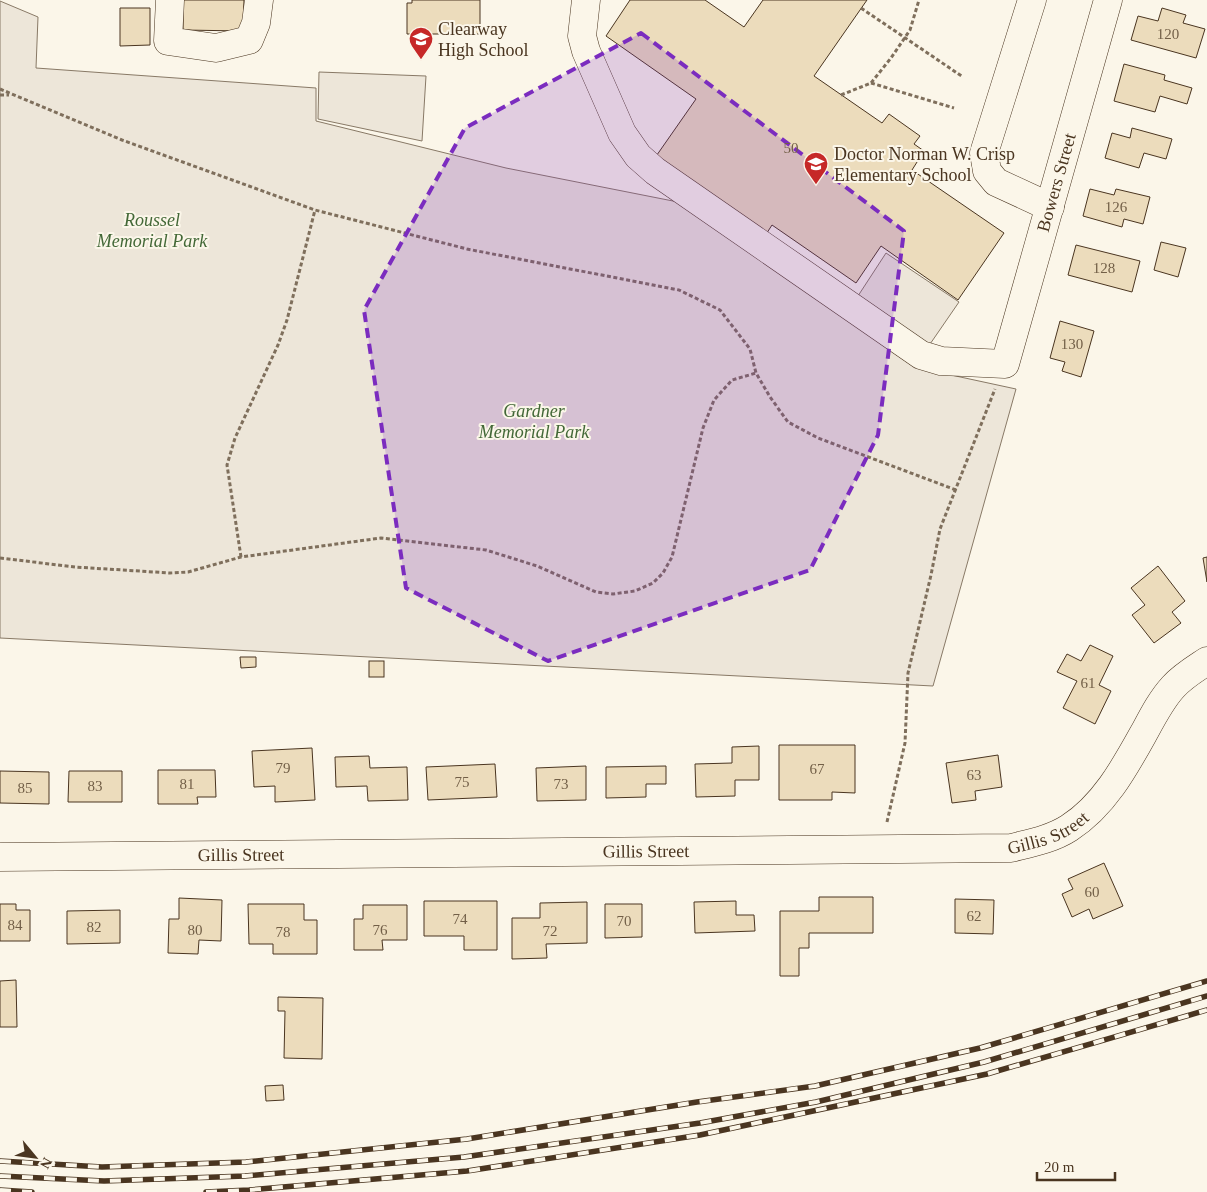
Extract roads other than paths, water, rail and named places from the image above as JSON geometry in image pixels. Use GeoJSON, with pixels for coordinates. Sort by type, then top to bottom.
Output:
{"type":"FeatureCollection","features":[{"type":"Feature","properties":{"kind":"street"},"geometry":{"type":"LineString","coordinates":[[170,0],[168,41],[216,48],[250,40],[256,23],[259,0]]}},
{"type":"Feature","properties":{"kind":"street","name":"Bowers Street"},"geometry":{"type":"LineString","coordinates":[[586,0],[582,36],[586,51],[622,133],[638,156],[655,171],[921,355],[941,361],[1005,364],[1108,0]]}},
{"type":"Feature","properties":{"kind":"street"},"geometry":{"type":"LineString","coordinates":[[1032,0],[984,153],[987,171],[996,182],[1050,207]]}},
{"type":"Feature","properties":{"kind":"street","name":"Gillis Street"},"geometry":{"type":"LineString","coordinates":[[0,857],[1011,848],[1044,840],[1069,828],[1092,809],[1113,786],[1159,706],[1172,688],[1192,670],[1207,661]]}},
{"type":"Feature","properties":{"kind":"railway"},"geometry":{"type":"LineString","coordinates":[[0,1161],[102,1167],[246,1162],[467,1139],[697,1102],[815,1086],[980,1048],[1207,981]]}},
{"type":"Feature","properties":{"kind":"railway"},"geometry":{"type":"LineString","coordinates":[[0,1176],[104,1181],[245,1176],[464,1157],[700,1123],[816,1102],[984,1062],[1207,996]]}},
{"type":"Feature","properties":{"kind":"railway"},"geometry":{"type":"LineString","coordinates":[[206,1192],[467,1171],[700,1135],[987,1074],[1207,1010]]}},
{"type":"Feature","properties":{"kind":"railway"},"geometry":{"type":"LineString","coordinates":[[0,1190],[32,1192]]}},
{"type":"Feature","properties":{"kind":"place","name":"Clearway High School"},"geometry":{"type":"Point","coordinates":[421,60]}},
{"type":"Feature","properties":{"kind":"place","name":"Doctor Norman W. Crisp Elementary School"},"geometry":{"type":"Point","coordinates":[816,185]}},
{"type":"Feature","properties":{"kind":"park label","name":"Roussel Memorial Park"},"geometry":{"type":"Point","coordinates":[152,230]}},
{"type":"Feature","properties":{"kind":"park label","name":"Gardner Memorial Park"},"geometry":{"type":"Point","coordinates":[534,421]}}]}
